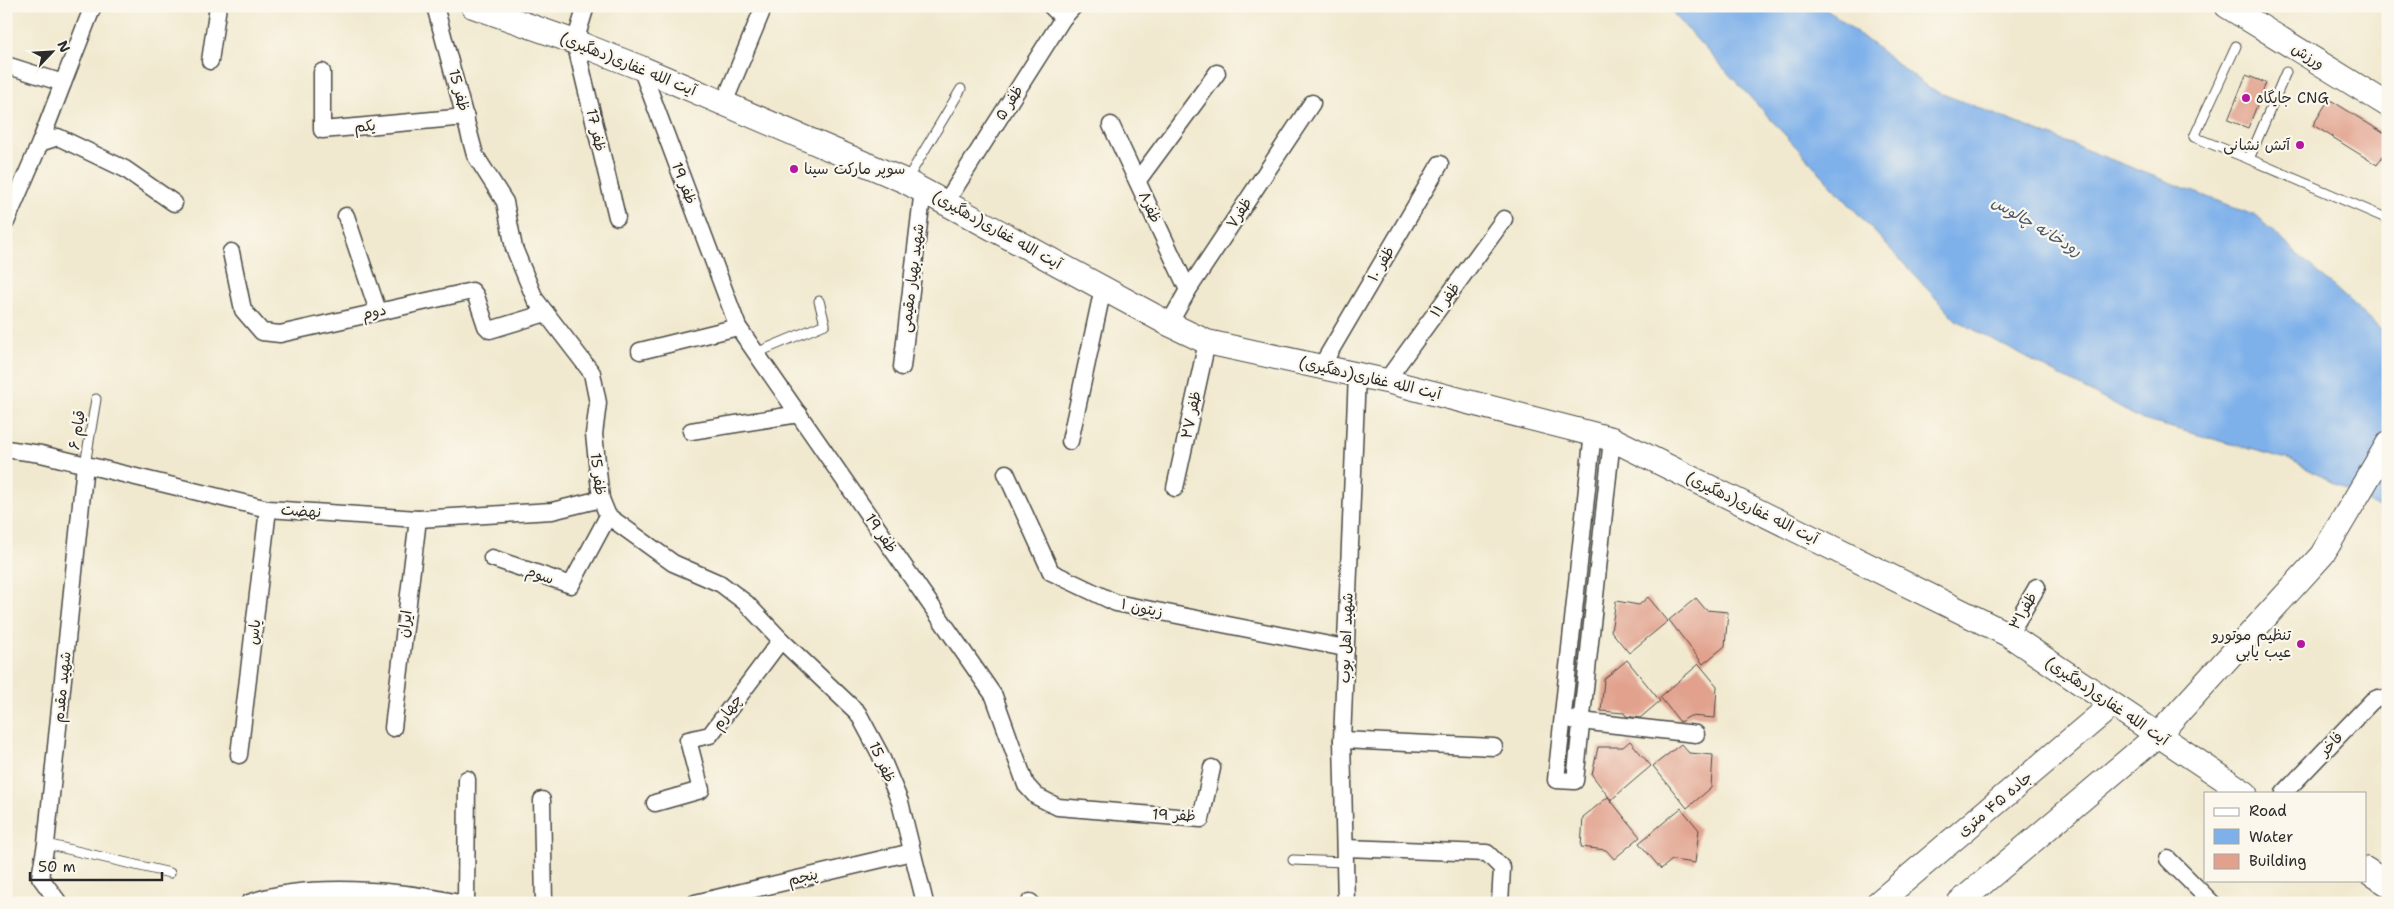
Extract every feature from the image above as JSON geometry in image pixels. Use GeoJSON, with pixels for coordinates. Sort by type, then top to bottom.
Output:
{"type":"FeatureCollection","features":[{"type":"Feature","properties":{"kind":"street"},"geometry":{"type":"LineString","coordinates":[[6,222],[40,143],[93,6]]}},
{"type":"Feature","properties":{"kind":"street"},"geometry":{"type":"LineString","coordinates":[[210,61],[218,6]]}},
{"type":"Feature","properties":{"kind":"street","name":"ظفر 15"},"geometry":{"type":"LineString","coordinates":[[436,6],[475,155],[505,202],[514,248],[535,299],[592,373],[598,403],[594,434],[601,499],[608,516],[673,562],[721,584],[746,603],[780,640],[858,712],[880,754],[900,802],[925,903]]}},
{"type":"Feature","properties":{"kind":"street"},"geometry":{"type":"LineString","coordinates":[[576,42],[586,6]]}},
{"type":"Feature","properties":{"kind":"street"},"geometry":{"type":"LineString","coordinates":[[724,103],[764,6]]}},
{"type":"Feature","properties":{"kind":"street"},"geometry":{"type":"LineString","coordinates":[[1051,6],[1069,12]]}},
{"type":"Feature","properties":{"kind":"street","name":"ورزش"},"geometry":{"type":"LineString","coordinates":[[2228,6],[2388,105]]}},
{"type":"Feature","properties":{"kind":"street","name":"آیت الله غفاری(دهگیری)"},"geometry":{"type":"LineString","coordinates":[[485,8],[641,68],[914,185],[1169,324],[1207,342],[1322,365],[1603,436],[2009,635],[2156,736],[2243,792]]}},
{"type":"Feature","properties":{"kind":"street","name":"ظفر ۵"},"geometry":{"type":"LineString","coordinates":[[946,202],[1069,12]]}},
{"type":"Feature","properties":{"kind":"street","name":"ظفر 17"},"geometry":{"type":"LineString","coordinates":[[576,42],[617,217]]}},
{"type":"Feature","properties":{"kind":"street"},"geometry":{"type":"LineString","coordinates":[[6,65],[63,83]]}},
{"type":"Feature","properties":{"kind":"street","name":"ظفر 19"},"geometry":{"type":"LineString","coordinates":[[641,68],[738,327],[994,696],[1026,785],[1036,796],[1058,807],[1201,819],[1212,768]]}},
{"type":"Feature","properties":{"kind":"street","name":"یکم"},"geometry":{"type":"LineString","coordinates":[[322,72],[322,130],[466,117]]}},
{"type":"Feature","properties":{"kind":"street"},"geometry":{"type":"LineString","coordinates":[[1138,180],[1217,73]]}},
{"type":"Feature","properties":{"kind":"street","name":"ظفر۷"},"geometry":{"type":"LineString","coordinates":[[1169,324],[1188,290],[1312,103]]}},
{"type":"Feature","properties":{"kind":"street","name":"ظفر۸"},"geometry":{"type":"LineString","coordinates":[[1110,124],[1138,180],[1188,290]]}},
{"type":"Feature","properties":{"kind":"street"},"geometry":{"type":"LineString","coordinates":[[40,143],[58,137],[125,168],[174,204]]}},
{"type":"Feature","properties":{"kind":"street","name":"ظفر ۱۰"},"geometry":{"type":"LineString","coordinates":[[1322,365],[1440,164]]}},
{"type":"Feature","properties":{"kind":"street","name":"شهید بهیار مقیمی"},"geometry":{"type":"LineString","coordinates":[[902,366],[914,185]]}},
{"type":"Feature","properties":{"kind":"street"},"geometry":{"type":"LineString","coordinates":[[346,216],[378,311]]}},
{"type":"Feature","properties":{"kind":"street","name":"ظفر ۱۱"},"geometry":{"type":"LineString","coordinates":[[1386,381],[1504,219]]}},
{"type":"Feature","properties":{"kind":"street","name":"دوم"},"geometry":{"type":"LineString","coordinates":[[231,252],[243,310],[262,332],[280,334],[472,291],[476,296],[486,326],[490,330],[546,313]]}},
{"type":"Feature","properties":{"kind":"street"},"geometry":{"type":"LineString","coordinates":[[1070,441],[1103,288]]}},
{"type":"Feature","properties":{"kind":"street"},"geometry":{"type":"LineString","coordinates":[[640,351],[738,327]]}},
{"type":"Feature","properties":{"kind":"street","name":"ظفر ۲۷"},"geometry":{"type":"LineString","coordinates":[[1175,488],[1207,342]]}},
{"type":"Feature","properties":{"kind":"street","name":"شهید اهل بوب"},"geometry":{"type":"LineString","coordinates":[[1346,903],[1342,740],[1357,374]]}},
{"type":"Feature","properties":{"kind":"street"},"geometry":{"type":"LineString","coordinates":[[691,431],[799,414]]}},
{"type":"Feature","properties":{"kind":"street"},"geometry":{"type":"LineString","coordinates":[[1603,436],[1582,721],[1575,780],[1556,780],[1562,719],[1603,436]]}},
{"type":"Feature","properties":{"kind":"street"},"geometry":{"type":"LineString","coordinates":[[1959,903],[2156,736],[2322,555],[2388,444]]}},
{"type":"Feature","properties":{"kind":"street","name":"نهضت"},"geometry":{"type":"LineString","coordinates":[[6,449],[41,454],[268,509],[418,520],[552,511],[601,499]]}},
{"type":"Feature","properties":{"kind":"street","name":"شهید مقدم"},"geometry":{"type":"LineString","coordinates":[[59,903],[40,877],[46,844],[85,465]]}},
{"type":"Feature","properties":{"kind":"street","name":"زیتون ۱"},"geometry":{"type":"LineString","coordinates":[[1006,473],[1051,572],[1116,602],[1345,648]]}},
{"type":"Feature","properties":{"kind":"street","name":"یاس"},"geometry":{"type":"LineString","coordinates":[[240,755],[268,509]]}},
{"type":"Feature","properties":{"kind":"street","name":"سوم"},"geometry":{"type":"LineString","coordinates":[[492,558],[571,585],[608,516]]}},
{"type":"Feature","properties":{"kind":"street","name":"ایران"},"geometry":{"type":"LineString","coordinates":[[392,728],[418,520]]}},
{"type":"Feature","properties":{"kind":"street","name":"ظفر۳۱"},"geometry":{"type":"LineString","coordinates":[[2009,635],[2037,587]]}},
{"type":"Feature","properties":{"kind":"street","name":"چهارم"},"geometry":{"type":"LineString","coordinates":[[655,803],[701,790],[688,740],[710,735],[780,640]]}},
{"type":"Feature","properties":{"kind":"street","name":"فاخر"},"geometry":{"type":"LineString","coordinates":[[2285,792],[2372,701],[2383,700]]}},
{"type":"Feature","properties":{"kind":"street","name":"جاده ۴۵ متری"},"geometry":{"type":"LineString","coordinates":[[1878,903],[2112,705]]}},
{"type":"Feature","properties":{"kind":"street"},"geometry":{"type":"LineString","coordinates":[[1562,719],[1696,734]]}},
{"type":"Feature","properties":{"kind":"street"},"geometry":{"type":"LineString","coordinates":[[1342,740],[1494,747]]}},
{"type":"Feature","properties":{"kind":"street"},"geometry":{"type":"LineString","coordinates":[[466,779],[466,903]]}},
{"type":"Feature","properties":{"kind":"street"},"geometry":{"type":"LineString","coordinates":[[542,800],[544,903]]}},
{"type":"Feature","properties":{"kind":"street","name":"پنجم"},"geometry":{"type":"LineString","coordinates":[[695,903],[912,852]]}},
{"type":"Feature","properties":{"kind":"street"},"geometry":{"type":"LineString","coordinates":[[1345,855],[1487,853],[1502,868],[1500,903]]}},
{"type":"Feature","properties":{"kind":"street"},"geometry":{"type":"LineString","coordinates":[[2168,859],[2205,901]]}},
{"type":"Feature","properties":{"kind":"street"},"geometry":{"type":"LineString","coordinates":[[2366,871],[2388,884]]}},
{"type":"Feature","properties":{"kind":"street"},"geometry":{"type":"LineString","coordinates":[[249,903],[291,892],[386,892],[459,903]]}},
{"type":"Feature","properties":{"kind":"lane"},"geometry":{"type":"LineString","coordinates":[[2236,46],[2194,138],[2249,159],[2388,219]]}},
{"type":"Feature","properties":{"kind":"lane"},"geometry":{"type":"LineString","coordinates":[[2249,159],[2286,72]]}},
{"type":"Feature","properties":{"kind":"lane"},"geometry":{"type":"LineString","coordinates":[[914,185],[961,89]]}},
{"type":"Feature","properties":{"kind":"lane"},"geometry":{"type":"LineString","coordinates":[[756,352],[824,324],[819,301]]}},
{"type":"Feature","properties":{"kind":"lane","name":"قیام ۶"},"geometry":{"type":"LineString","coordinates":[[85,465],[96,399]]}},
{"type":"Feature","properties":{"kind":"lane"},"geometry":{"type":"LineString","coordinates":[[46,844],[170,873]]}},
{"type":"Feature","properties":{"kind":"lane"},"geometry":{"type":"LineString","coordinates":[[1293,860],[1345,855]]}},
{"type":"Feature","properties":{"kind":"water","name":"رودخانه چالوس"},"geometry":{"type":"Polygon","coordinates":[[[1666,6],[1823,6],[1930,89],[2256,216],[2388,336],[2388,513],[2291,460],[2143,420],[1956,320],[1666,6]]]}},
{"type":"Feature","properties":{"kind":"building"},"geometry":{"type":"Polygon","coordinates":[[[2246,75],[2266,83],[2248,128],[2228,120],[2246,75]]]}},
{"type":"Feature","properties":{"kind":"building"},"geometry":{"type":"Polygon","coordinates":[[[2329,99],[2388,136],[2388,148],[2377,165],[2313,125],[2329,99]]]}},
{"type":"Feature","properties":{"kind":"building"},"geometry":{"type":"Polygon","coordinates":[[[1648,597],[1668,621],[1629,653],[1611,631],[1616,601],[1639,605],[1648,597]]]}},
{"type":"Feature","properties":{"kind":"building"},"geometry":{"type":"Polygon","coordinates":[[[1696,598],[1706,610],[1728,612],[1725,646],[1703,664],[1669,620],[1696,598]]]}},
{"type":"Feature","properties":{"kind":"building"},"geometry":{"type":"Polygon","coordinates":[[[1627,660],[1660,701],[1640,718],[1626,716],[1624,713],[1601,711],[1604,679],[1627,660]]]}},
{"type":"Feature","properties":{"kind":"building"},"geometry":{"type":"Polygon","coordinates":[[[1699,664],[1717,686],[1715,718],[1690,716],[1680,722],[1660,697],[1699,664]]]}},
{"type":"Feature","properties":{"kind":"building"},"geometry":{"type":"Polygon","coordinates":[[[1630,741],[1651,766],[1611,800],[1592,775],[1598,747],[1623,747],[1630,741]]]}},
{"type":"Feature","properties":{"kind":"building"},"geometry":{"type":"Polygon","coordinates":[[[1681,744],[1689,753],[1713,755],[1711,788],[1687,808],[1653,766],[1681,744]]]}},
{"type":"Feature","properties":{"kind":"building"},"geometry":{"type":"Polygon","coordinates":[[[1608,797],[1640,837],[1614,859],[1606,850],[1581,847],[1583,817],[1608,797]]]}},
{"type":"Feature","properties":{"kind":"building"},"geometry":{"type":"Polygon","coordinates":[[[1681,808],[1699,830],[1695,863],[1672,860],[1661,869],[1639,843],[1681,808]]]}},
{"type":"Feature","properties":{"kind":"place","name":"جایگاه CNG"},"geometry":{"type":"Point","coordinates":[2246,98]}},
{"type":"Feature","properties":{"kind":"place","name":"آتش نشانی"},"geometry":{"type":"Point","coordinates":[2300,145]}},
{"type":"Feature","properties":{"kind":"place","name":"سوپر مارکت سینا"},"geometry":{"type":"Point","coordinates":[794,169]}},
{"type":"Feature","properties":{"kind":"place","name":"تنظیم موتورو عیب یابی"},"geometry":{"type":"Point","coordinates":[2301,644]}}]}
